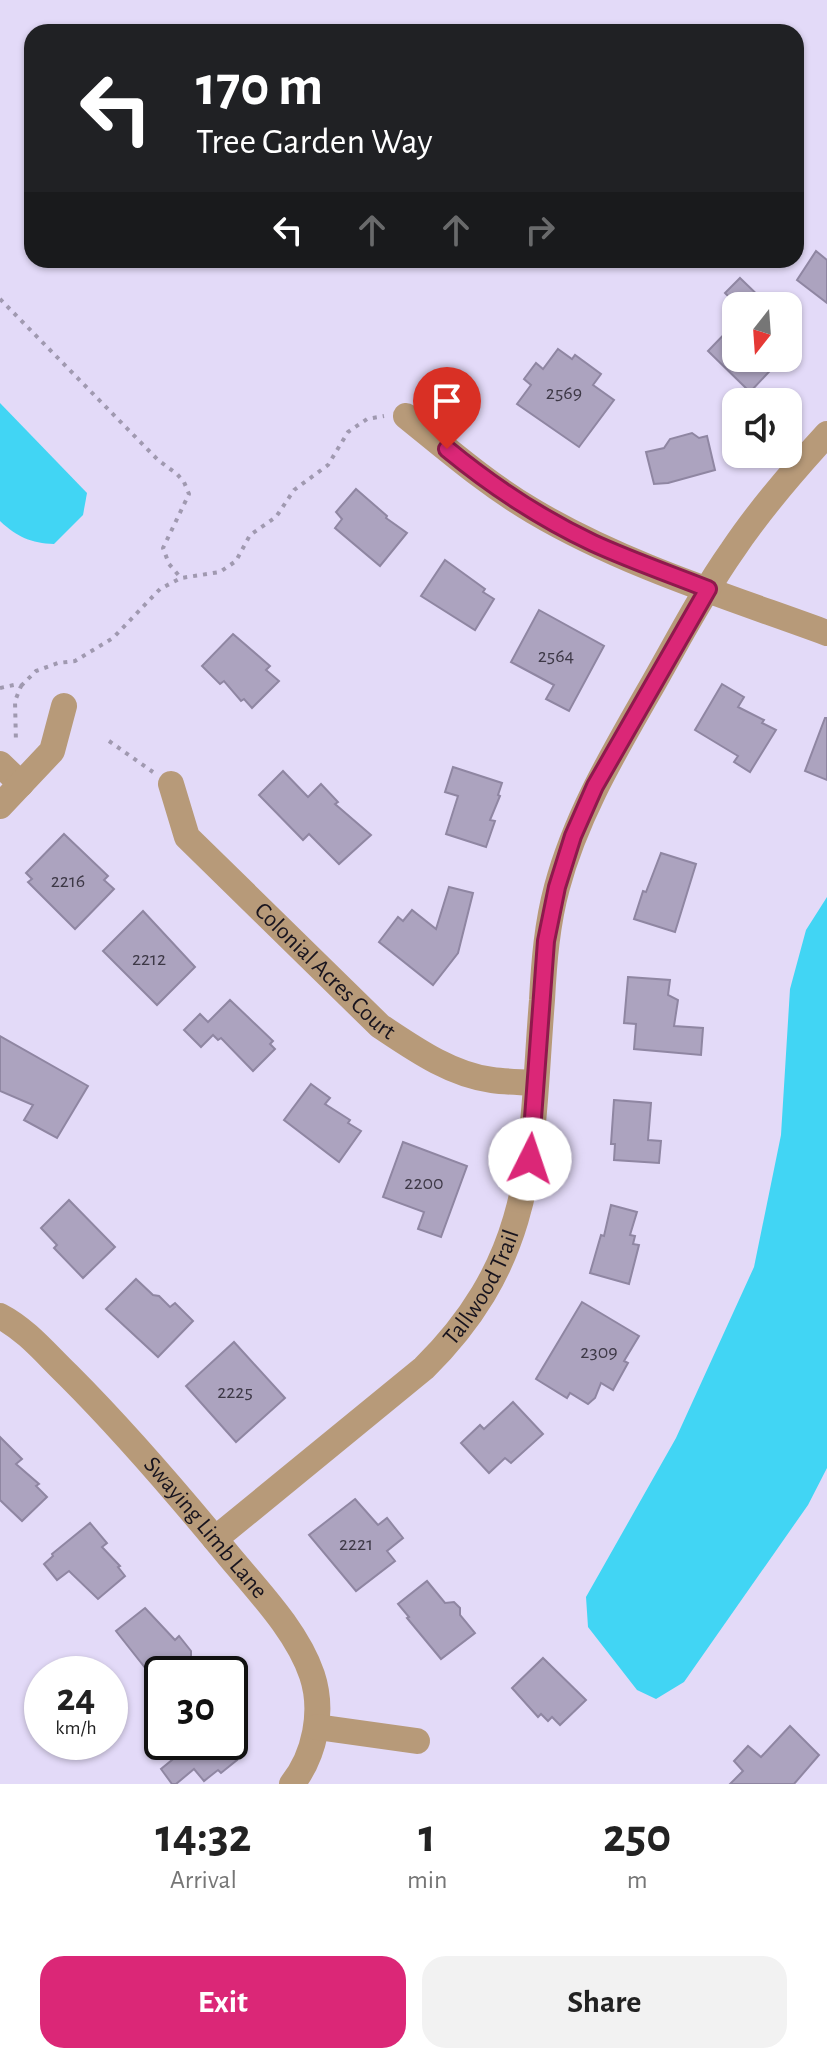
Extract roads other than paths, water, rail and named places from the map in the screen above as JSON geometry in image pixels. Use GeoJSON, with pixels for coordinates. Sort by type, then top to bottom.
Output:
{"type":"FeatureCollection","features":[{"type":"Feature","properties":{"kind":"street"},"geometry":{"type":"LineString","coordinates":[[406,416],[488,482],[533,511],[593,543],[827,633]]}},
{"type":"Feature","properties":{"kind":"street","name":"Tallwood Trail"},"geometry":{"type":"LineString","coordinates":[[215,1539],[424,1368],[469,1317],[488,1288],[507,1250],[521,1209],[530,1159],[546,941],[557,887],[573,836],[595,786],[708,589],[760,512],[827,434]]}},
{"type":"Feature","properties":{"kind":"street"},"geometry":{"type":"LineString","coordinates":[[0,806],[52,751],[64,706]]}},
{"type":"Feature","properties":{"kind":"street"},"geometry":{"type":"LineString","coordinates":[[8,753],[21,784]]}},
{"type":"Feature","properties":{"kind":"street","name":"Colonial Acres Court"},"geometry":{"type":"LineString","coordinates":[[171,784],[187,837],[380,1026],[414,1049],[450,1067],[489,1080],[535,1083]]}},
{"type":"Feature","properties":{"kind":"street","name":"Swaying Limb Lane"},"geometry":{"type":"LineString","coordinates":[[0,1316],[24,1332],[124,1431],[269,1603],[296,1644],[312,1674],[317,1699],[317,1727],[307,1759],[292,1784]]}},
{"type":"Feature","properties":{"kind":"street"},"geometry":{"type":"LineString","coordinates":[[317,1727],[417,1741]]}},
{"type":"Feature","properties":{"kind":"water"},"geometry":{"type":"Polygon","coordinates":[[[0,403],[87,493],[83,515],[54,544],[25,538],[0,521],[0,403]]]}},
{"type":"Feature","properties":{"kind":"water"},"geometry":{"type":"Polygon","coordinates":[[[827,897],[827,1468],[808,1505],[684,1682],[656,1699],[637,1690],[588,1627],[586,1597],[676,1438],[754,1267],[781,1135],[790,989],[806,930],[827,897]]]}}]}
